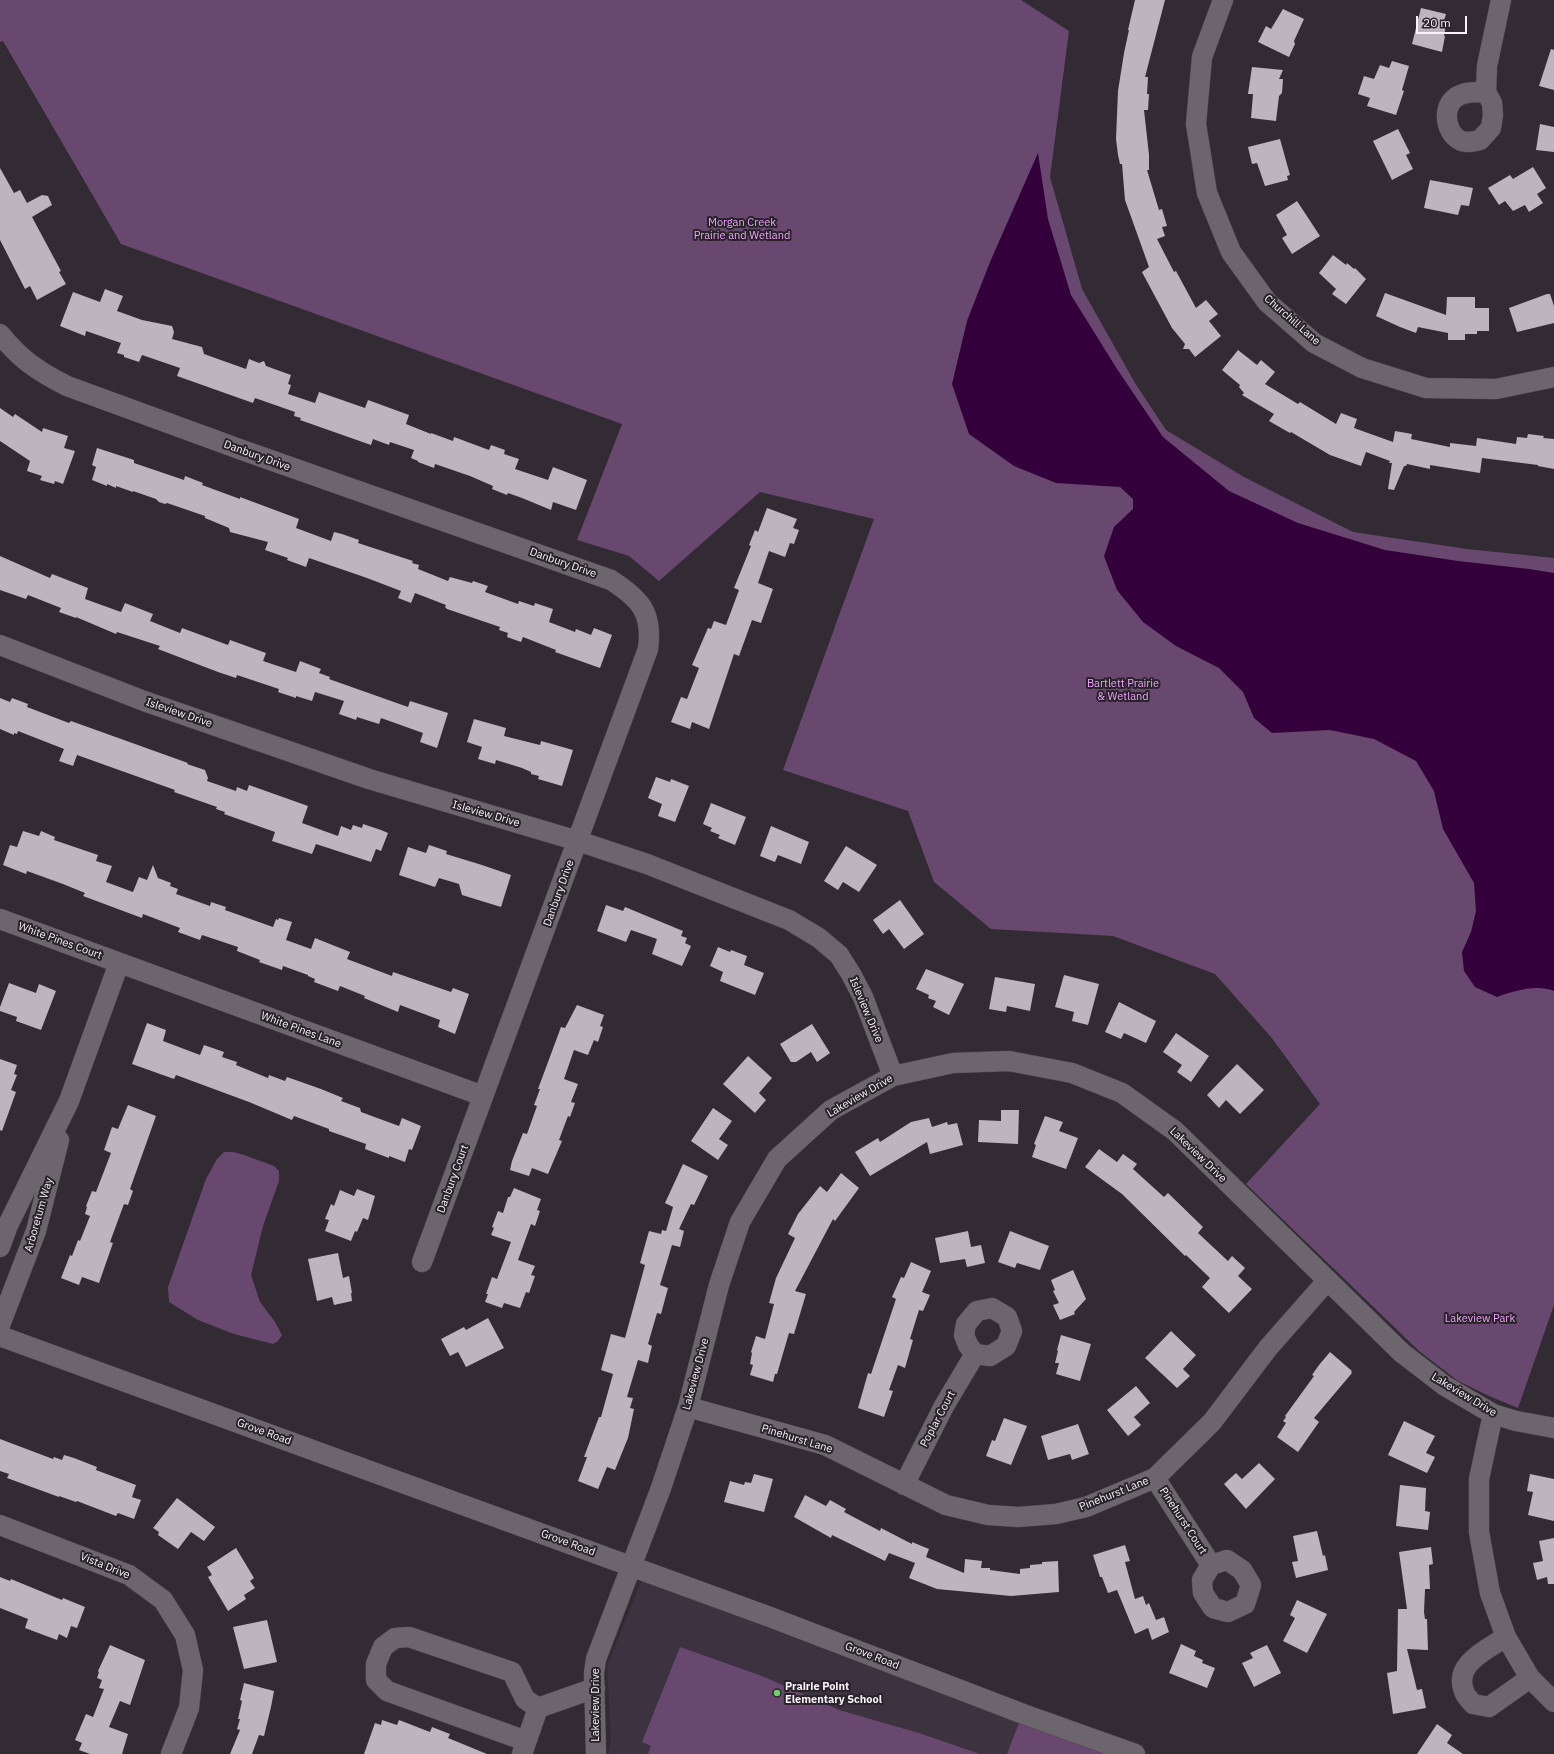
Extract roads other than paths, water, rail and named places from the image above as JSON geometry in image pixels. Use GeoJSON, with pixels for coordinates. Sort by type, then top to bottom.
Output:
{"type":"FeatureCollection","features":[{"type":"Feature","properties":{"kind":"street","name":"Churchill Lane"},"geometry":{"type":"LineString","coordinates":[[1223,0],[1202,57],[1196,124],[1207,193],[1231,252],[1267,302],[1314,342],[1362,368],[1426,388],[1496,389],[1554,377]]}},
{"type":"Feature","properties":{"kind":"street"},"geometry":{"type":"LineString","coordinates":[[1486,92],[1487,66],[1501,0]]}},
{"type":"Feature","properties":{"kind":"street","name":"Danbury Drive"},"geometry":{"type":"LineString","coordinates":[[0,334],[26,362],[40,373],[67,386],[242,450],[611,580],[637,598],[649,623],[650,636],[648,649],[483,1096]]}},
{"type":"Feature","properties":{"kind":"street","name":"Isleview Drive"},"geometry":{"type":"LineString","coordinates":[[0,645],[144,701],[369,779],[578,841],[650,865],[789,920],[819,938],[838,955],[851,974],[863,997],[893,1076]]}},
{"type":"Feature","properties":{"kind":"street","name":"White Pines Court"},"geometry":{"type":"LineString","coordinates":[[0,919],[119,963]]}},
{"type":"Feature","properties":{"kind":"street","name":"White Pines Lane"},"geometry":{"type":"LineString","coordinates":[[119,963],[483,1096]]}},
{"type":"Feature","properties":{"kind":"street","name":"Arboretum Way"},"geometry":{"type":"LineString","coordinates":[[0,1325],[36,1231],[69,1101],[119,963]]}},
{"type":"Feature","properties":{"kind":"street","name":"Lakeview Drive"},"geometry":{"type":"LineString","coordinates":[[596,1754],[594,1673],[596,1659],[661,1488],[688,1407],[719,1285],[740,1222],[777,1159],[831,1110],[893,1076],[953,1063],[1009,1062],[1072,1073],[1122,1093],[1175,1131],[1402,1353],[1445,1386],[1493,1414],[1516,1421],[1554,1428]]}},
{"type":"Feature","properties":{"kind":"street","name":"Danbury Court"},"geometry":{"type":"LineString","coordinates":[[422,1262],[483,1096]]}},
{"type":"Feature","properties":{"kind":"street","name":"Arboretum Way"},"geometry":{"type":"LineString","coordinates":[[0,1247],[8,1225],[69,1101]]}},
{"type":"Feature","properties":{"kind":"street","name":"Pinehurst Lane"},"geometry":{"type":"LineString","coordinates":[[688,1407],[825,1445],[946,1505],[988,1515],[1018,1517],[1056,1514],[1086,1507],[1155,1478],[1212,1422],[1268,1348],[1327,1281]]}},
{"type":"Feature","properties":{"kind":"street","name":"Grove Road"},"geometry":{"type":"LineString","coordinates":[[0,1336],[632,1566],[1026,1715],[1135,1754]]}},
{"type":"Feature","properties":{"kind":"street","name":"Poplar Court"},"geometry":{"type":"LineString","coordinates":[[904,1485],[944,1406],[975,1354]]}},
{"type":"Feature","properties":{"kind":"street"},"geometry":{"type":"LineString","coordinates":[[1493,1414],[1479,1479],[1479,1532],[1490,1593],[1506,1637],[1530,1678],[1554,1702]]}},
{"type":"Feature","properties":{"kind":"street","name":"Pinehurst Court"},"geometry":{"type":"LineString","coordinates":[[1155,1478],[1211,1565]]}},
{"type":"Feature","properties":{"kind":"street","name":"Vista Drive"},"geometry":{"type":"LineString","coordinates":[[0,1525],[129,1575],[164,1600],[185,1635],[192,1670],[189,1708],[171,1754]]}},
{"type":"Feature","properties":{"kind":"street"},"geometry":{"type":"LineString","coordinates":[[409,1637],[512,1672],[525,1699],[538,1708],[524,1748],[387,1691],[376,1680],[376,1664],[383,1647],[395,1638],[409,1637]]}},
{"type":"Feature","properties":{"kind":"street"},"geometry":{"type":"LineString","coordinates":[[1506,1637],[1469,1662],[1461,1676],[1464,1691],[1473,1704],[1489,1707],[1530,1678]]}},
{"type":"Feature","properties":{"kind":"street"},"geometry":{"type":"LineString","coordinates":[[538,1708],[595,1688]]}},
{"type":"Feature","properties":{"kind":"place","name":"Prairie Point Elementary School"},"geometry":{"type":"Point","coordinates":[777,1693]}},
{"type":"Feature","properties":{"kind":"park label","name":"Morgan Creek Prairie and Wetland"},"geometry":{"type":"Point","coordinates":[742,229]}},
{"type":"Feature","properties":{"kind":"park label","name":"Bartlett Prairie & Wetland"},"geometry":{"type":"Point","coordinates":[1123,690]}},
{"type":"Feature","properties":{"kind":"park label","name":"Lakeview Park"},"geometry":{"type":"Point","coordinates":[1480,1319]}}]}
